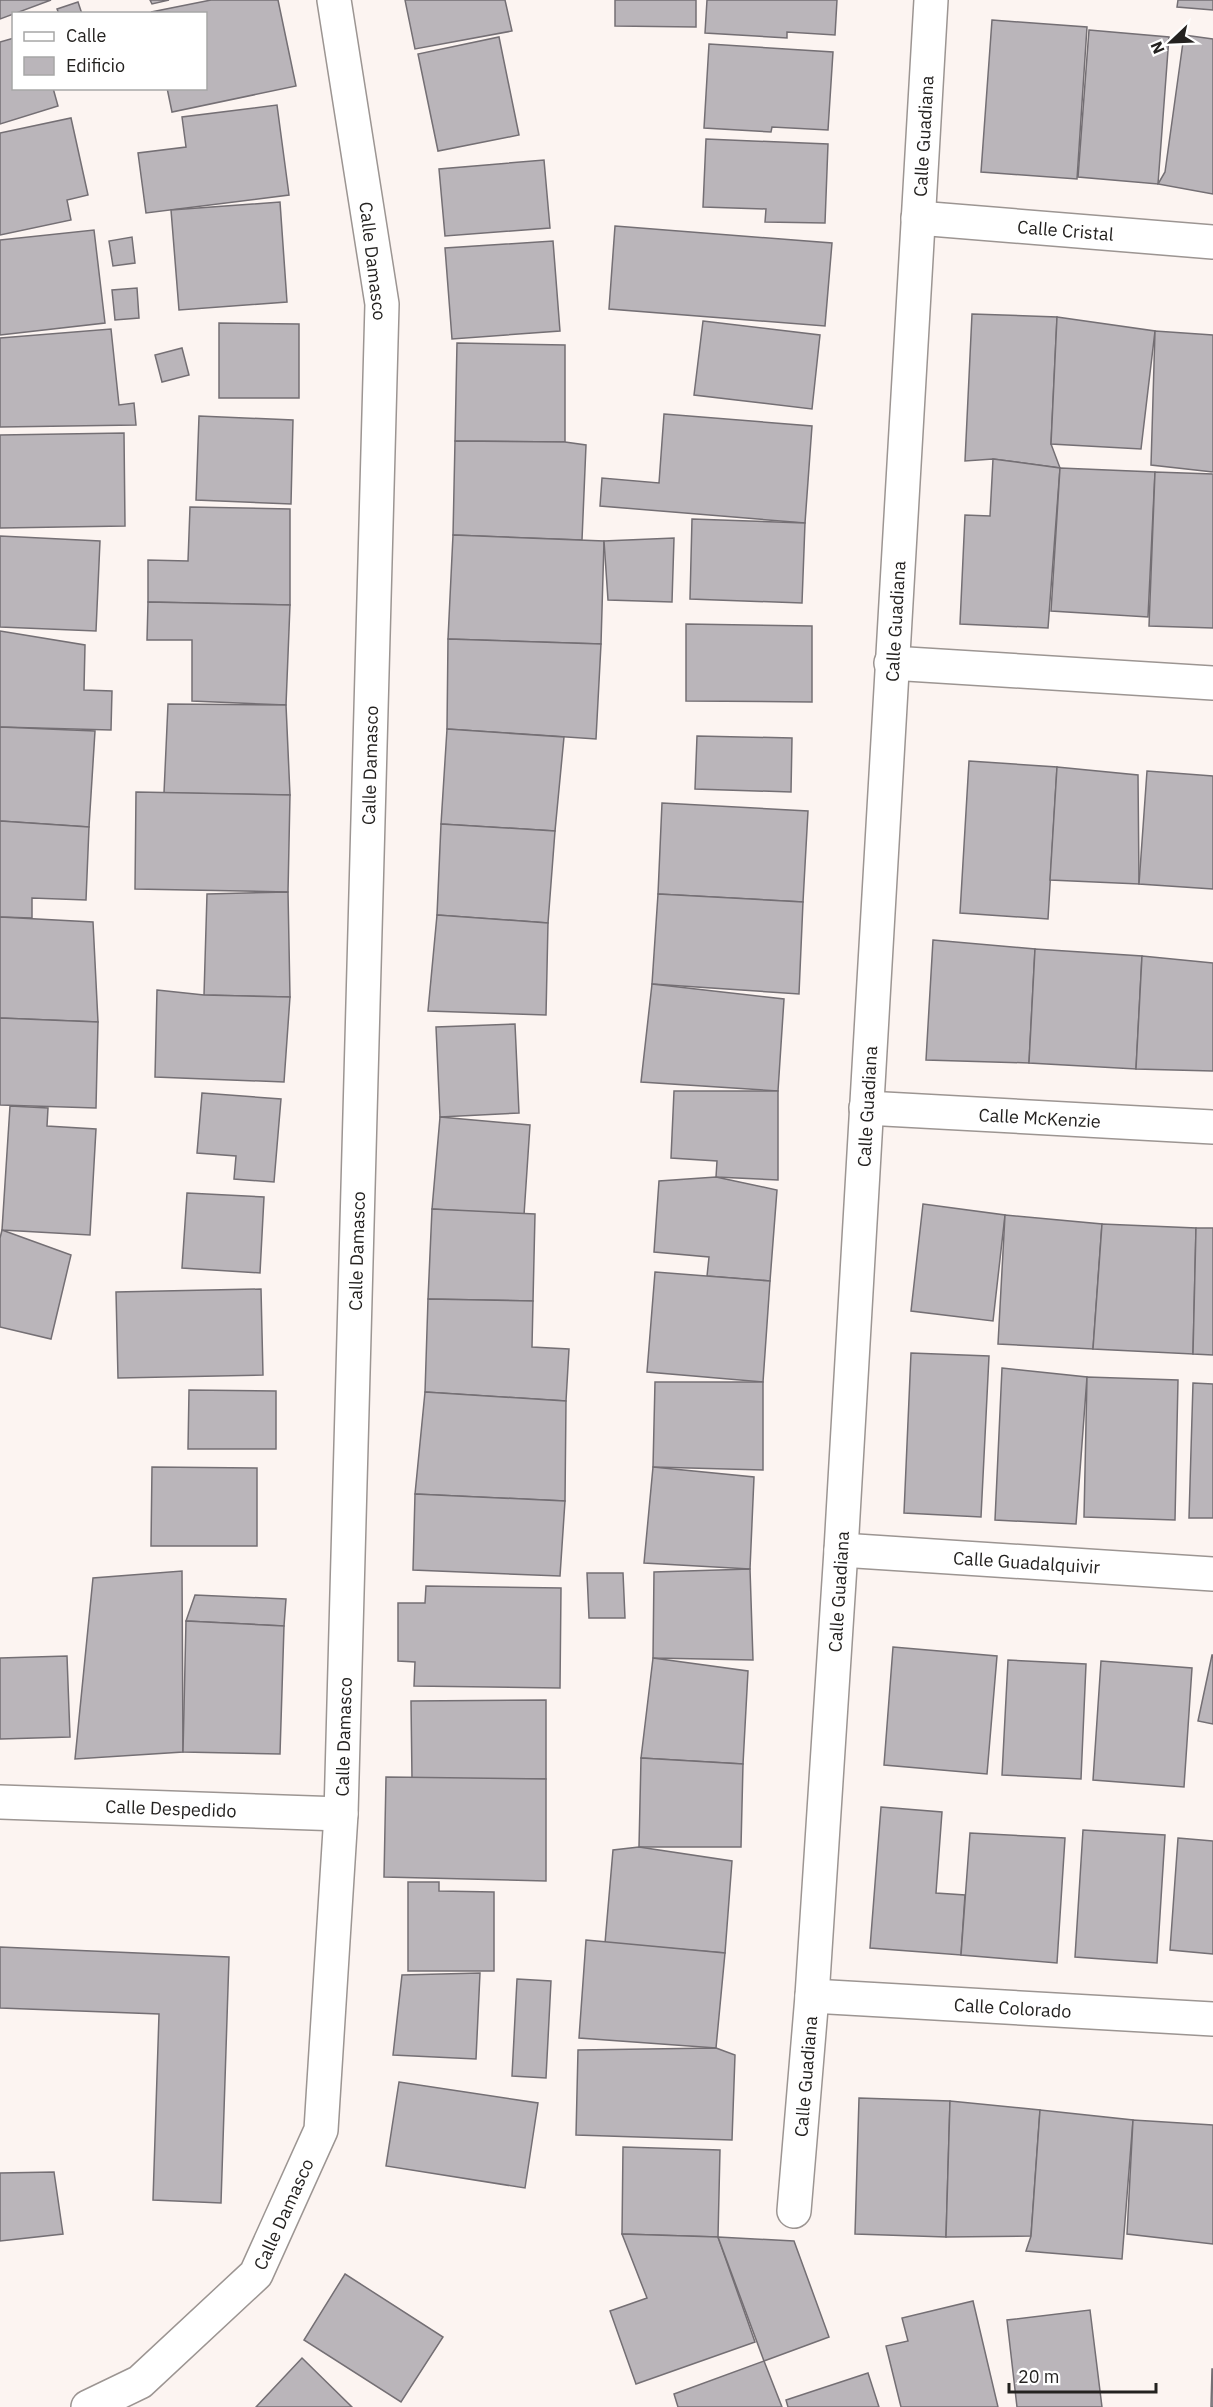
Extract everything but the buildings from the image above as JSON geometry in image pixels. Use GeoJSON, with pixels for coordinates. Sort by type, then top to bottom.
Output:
{"type":"FeatureCollection","features":[{"type":"Feature","properties":{"kind":"street","name":"Calle Damasco"},"geometry":{"type":"LineString","coordinates":[[88,2407],[140,2382],[256,2274],[321,2130],[341,1814],[382,304],[334,0]]}},
{"type":"Feature","properties":{"kind":"street","name":"Calle Guadiana"},"geometry":{"type":"LineString","coordinates":[[794,2211],[812,1996],[841,1550],[931,0]]}},
{"type":"Feature","properties":{"kind":"street","name":"Calle Cristal"},"geometry":{"type":"LineString","coordinates":[[918,218],[1213,242]]}},
{"type":"Feature","properties":{"kind":"street"},"geometry":{"type":"LineString","coordinates":[[891,663],[1213,682]]}},
{"type":"Feature","properties":{"kind":"street","name":"Calle McKenzie"},"geometry":{"type":"LineString","coordinates":[[866,1108],[1213,1127]]}},
{"type":"Feature","properties":{"kind":"street","name":"Calle Guadalquivir"},"geometry":{"type":"LineString","coordinates":[[841,1550],[1213,1574]]}},
{"type":"Feature","properties":{"kind":"street","name":"Calle Despedido"},"geometry":{"type":"LineString","coordinates":[[0,1802],[341,1814]]}},
{"type":"Feature","properties":{"kind":"street","name":"Calle Colorado"},"geometry":{"type":"LineString","coordinates":[[812,1996],[1213,2019]]}}]}
